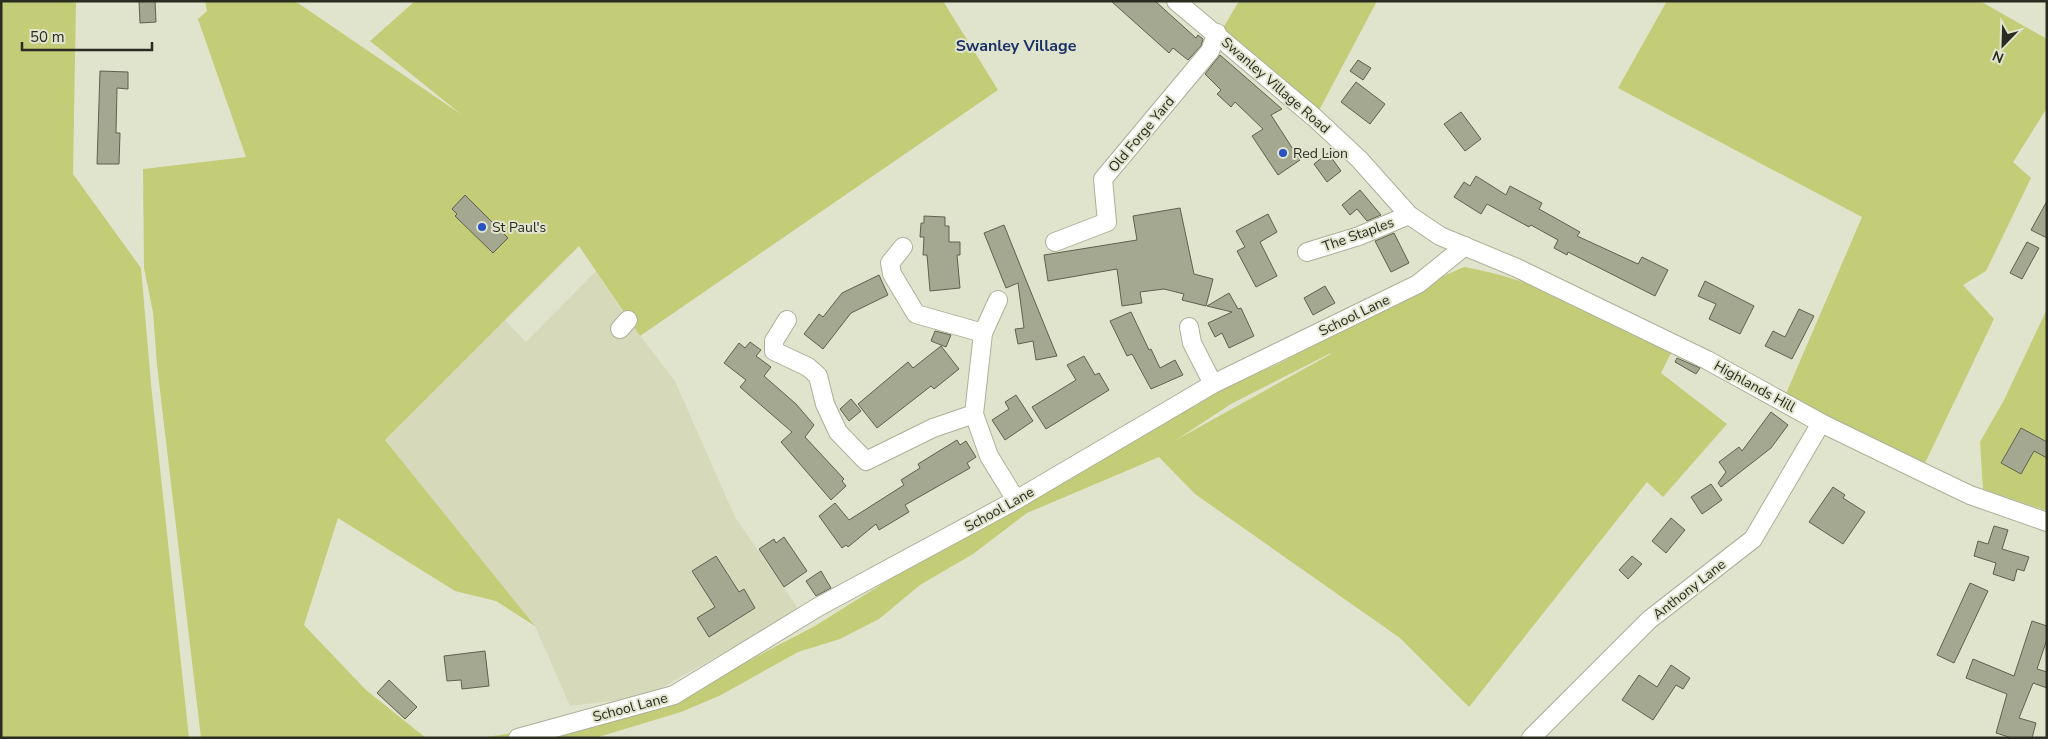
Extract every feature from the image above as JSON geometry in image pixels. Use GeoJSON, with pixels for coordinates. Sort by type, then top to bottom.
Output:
{"type":"FeatureCollection","features":[{"type":"Feature","properties":{"kind":"street","name":"Swanley Village Road"},"geometry":{"type":"LineString","coordinates":[[1176,1],[1216,33],[1359,159],[1410,216],[1440,236],[1465,246]]}},
{"type":"Feature","properties":{"kind":"street","name":"Old Forge Yard"},"geometry":{"type":"LineString","coordinates":[[1055,242],[1107,222],[1103,179],[1210,51],[1216,33]]}},
{"type":"Feature","properties":{"kind":"street","name":"The Staples"},"geometry":{"type":"LineString","coordinates":[[1307,252],[1359,236],[1410,216]]}},
{"type":"Feature","properties":{"kind":"street","name":"School Lane"},"geometry":{"type":"LineString","coordinates":[[518,738],[674,695],[818,607],[1016,500],[1213,384],[1418,284],[1465,246]]}},
{"type":"Feature","properties":{"kind":"street","name":"Highlands Hill"},"geometry":{"type":"LineString","coordinates":[[1465,246],[1518,268],[1707,360],[1821,423],[1970,494],[2047,522]]}},
{"type":"Feature","properties":{"kind":"street"},"geometry":{"type":"LineString","coordinates":[[903,247],[890,262],[892,274],[916,314],[983,333]]}},
{"type":"Feature","properties":{"kind":"street"},"geometry":{"type":"LineString","coordinates":[[998,300],[983,333],[974,414],[989,456],[1016,500]]}},
{"type":"Feature","properties":{"kind":"street"},"geometry":{"type":"LineString","coordinates":[[786,320],[774,341],[774,351],[808,366],[818,376],[825,404],[838,432],[866,461],[933,428],[974,414]]}},
{"type":"Feature","properties":{"kind":"street"},"geometry":{"type":"LineString","coordinates":[[1189,327],[1192,344],[1213,384]]}},
{"type":"Feature","properties":{"kind":"street","name":"Anthony Lane"},"geometry":{"type":"LineString","coordinates":[[1531,738],[1649,620],[1753,540],[1821,423]]}},
{"type":"Feature","properties":{"kind":"shaded area"},"geometry":{"type":"Polygon","coordinates":[[[596,271],[628,320],[675,381],[735,517],[799,610],[645,697],[570,706],[535,626],[385,440],[504,319],[526,342],[596,271]]]}},
{"type":"Feature","properties":{"kind":"green space"},"geometry":{"type":"Polygon","coordinates":[[[1,1],[76,1],[73,174],[141,268],[151,384],[189,738],[1,738],[1,1]]]}},
{"type":"Feature","properties":{"kind":"green space"},"geometry":{"type":"Polygon","coordinates":[[[205,1],[295,1],[462,115],[370,41],[415,1],[943,1],[998,90],[640,336],[579,246],[385,440],[535,626],[496,601],[455,591],[338,518],[304,625],[366,690],[426,738],[201,738],[157,365],[153,312],[144,268],[143,169],[246,157],[198,19],[207,11],[205,1]]]}},
{"type":"Feature","properties":{"kind":"green space"},"geometry":{"type":"Polygon","coordinates":[[[1239,1],[1377,1],[1315,118],[1219,35],[1239,1]]]}},
{"type":"Feature","properties":{"kind":"green space"},"geometry":{"type":"Polygon","coordinates":[[[1667,1],[1980,1],[2047,39],[2047,108],[2013,162],[2031,178],[1986,271],[1963,285],[1994,319],[1925,463],[1785,396],[1862,217],[1618,88],[1667,1]]]}},
{"type":"Feature","properties":{"kind":"green space"},"geometry":{"type":"Polygon","coordinates":[[[1464,267],[1518,281],[1571,301],[1673,349],[1661,373],[1727,424],[1663,497],[1647,482],[1469,707],[1400,638],[1195,494],[1159,457],[1027,513],[973,554],[920,585],[879,619],[840,639],[798,652],[721,695],[681,712],[595,738],[480,738],[598,720],[672,701],[815,626],[1016,500],[1207,395],[1280,363],[1414,289],[1464,267]],[[1331,354],[1231,404],[1176,440],[1331,354]]]}},
{"type":"Feature","properties":{"kind":"green space"},"geometry":{"type":"Polygon","coordinates":[[[2047,309],[2047,442],[2021,428],[2001,463],[2021,474],[2034,451],[2047,451],[2047,511],[1983,489],[1980,442],[2004,400],[2047,309]]]}},
{"type":"Feature","properties":{"kind":"building"},"geometry":{"type":"Polygon","coordinates":[[[139,1],[155,1],[156,22],[140,23],[139,1]]]}},
{"type":"Feature","properties":{"kind":"building"},"geometry":{"type":"Polygon","coordinates":[[[1111,1],[1155,1],[1196,38],[1198,35],[1203,39],[1201,46],[1188,60],[1173,48],[1169,53],[1111,1]]]}},
{"type":"Feature","properties":{"kind":"building"},"geometry":{"type":"Polygon","coordinates":[[[1220,55],[1282,109],[1271,115],[1300,160],[1278,175],[1252,136],[1263,129],[1235,102],[1231,107],[1217,94],[1221,90],[1205,74],[1220,55]]]}},
{"type":"Feature","properties":{"kind":"building"},"geometry":{"type":"Polygon","coordinates":[[[1358,60],[1371,68],[1363,80],[1350,71],[1358,60]]]}},
{"type":"Feature","properties":{"kind":"building"},"geometry":{"type":"Polygon","coordinates":[[[100,71],[128,72],[128,89],[117,88],[116,133],[120,133],[119,164],[97,164],[100,71]]]}},
{"type":"Feature","properties":{"kind":"building"},"geometry":{"type":"Polygon","coordinates":[[[1356,82],[1385,104],[1370,124],[1341,102],[1356,82]]]}},
{"type":"Feature","properties":{"kind":"building"},"geometry":{"type":"Polygon","coordinates":[[[1461,112],[1481,139],[1465,151],[1444,124],[1461,112]]]}},
{"type":"Feature","properties":{"kind":"building"},"geometry":{"type":"Polygon","coordinates":[[[1328,153],[1341,171],[1327,182],[1314,164],[1328,153]]]}},
{"type":"Feature","properties":{"kind":"building"},"geometry":{"type":"Polygon","coordinates":[[[1476,176],[1506,195],[1510,186],[1542,203],[1539,209],[1580,232],[1577,236],[1638,264],[1642,257],[1668,270],[1655,296],[1568,252],[1567,255],[1554,248],[1558,240],[1531,225],[1529,227],[1487,204],[1481,214],[1454,197],[1464,182],[1470,186],[1476,176]]]}},
{"type":"Feature","properties":{"kind":"building"},"geometry":{"type":"Polygon","coordinates":[[[1360,190],[1381,215],[1367,221],[1357,209],[1350,215],[1342,205],[1360,190]]]}},
{"type":"Feature","properties":{"kind":"building","name":"St Paul's"},"geometry":{"type":"Polygon","coordinates":[[[465,195],[508,238],[493,253],[455,216],[457,214],[452,209],[465,195]]]}},
{"type":"Feature","properties":{"kind":"building"},"geometry":{"type":"Polygon","coordinates":[[[2047,201],[2047,238],[2031,230],[2047,201]]]}},
{"type":"Feature","properties":{"kind":"building"},"geometry":{"type":"Polygon","coordinates":[[[1180,208],[1194,274],[1213,279],[1206,306],[1182,300],[1184,294],[1164,289],[1140,292],[1142,303],[1122,306],[1117,269],[1048,281],[1044,255],[1137,240],[1133,216],[1180,208]]]}},
{"type":"Feature","properties":{"kind":"building"},"geometry":{"type":"Polygon","coordinates":[[[1268,214],[1277,232],[1260,242],[1277,276],[1256,287],[1237,251],[1245,247],[1236,231],[1268,214]]]}},
{"type":"Feature","properties":{"kind":"building"},"geometry":{"type":"Polygon","coordinates":[[[924,216],[945,217],[945,226],[949,226],[949,242],[960,242],[960,255],[957,255],[960,288],[930,291],[927,255],[923,255],[924,237],[920,237],[921,223],[924,223],[924,216]]]}},
{"type":"Feature","properties":{"kind":"building"},"geometry":{"type":"Polygon","coordinates":[[[1004,225],[1057,356],[1036,360],[1033,341],[1018,344],[1015,329],[1024,328],[1018,283],[1006,288],[984,233],[1004,225]]]}},
{"type":"Feature","properties":{"kind":"building"},"geometry":{"type":"Polygon","coordinates":[[[1394,233],[1409,263],[1391,272],[1375,241],[1394,233]]]}},
{"type":"Feature","properties":{"kind":"building"},"geometry":{"type":"Polygon","coordinates":[[[2027,242],[2039,248],[2022,279],[2010,273],[2027,242]]]}},
{"type":"Feature","properties":{"kind":"building"},"geometry":{"type":"Polygon","coordinates":[[[879,275],[888,295],[851,313],[823,349],[804,334],[819,314],[823,317],[842,293],[879,275]]]}},
{"type":"Feature","properties":{"kind":"building"},"geometry":{"type":"Polygon","coordinates":[[[1705,281],[1754,306],[1740,334],[1709,319],[1716,304],[1698,296],[1705,281]]]}},
{"type":"Feature","properties":{"kind":"building"},"geometry":{"type":"Polygon","coordinates":[[[1325,286],[1335,303],[1313,315],[1304,298],[1325,286]]]}},
{"type":"Feature","properties":{"kind":"building"},"geometry":{"type":"Polygon","coordinates":[[[1229,293],[1238,309],[1241,308],[1254,336],[1229,348],[1222,333],[1215,337],[1208,323],[1232,312],[1207,306],[1229,293]]]}},
{"type":"Feature","properties":{"kind":"building"},"geometry":{"type":"Polygon","coordinates":[[[1799,309],[1814,316],[1792,359],[1765,346],[1773,331],[1785,337],[1799,309]]]}},
{"type":"Feature","properties":{"kind":"building"},"geometry":{"type":"Polygon","coordinates":[[[1131,312],[1160,368],[1175,360],[1183,375],[1151,389],[1132,354],[1127,356],[1110,321],[1131,312]]]}},
{"type":"Feature","properties":{"kind":"building"},"geometry":{"type":"Polygon","coordinates":[[[935,331],[951,335],[946,347],[931,341],[935,331]]]}},
{"type":"Feature","properties":{"kind":"building"},"geometry":{"type":"Polygon","coordinates":[[[750,342],[761,350],[756,356],[771,367],[764,376],[796,404],[814,425],[805,437],[844,479],[842,481],[846,486],[831,500],[781,442],[792,432],[740,387],[746,380],[724,363],[739,343],[745,348],[750,342]]]}},
{"type":"Feature","properties":{"kind":"building"},"geometry":{"type":"Polygon","coordinates":[[[941,346],[959,369],[934,389],[931,386],[877,428],[858,404],[908,362],[913,368],[941,346]]]}},
{"type":"Feature","properties":{"kind":"building"},"geometry":{"type":"Polygon","coordinates":[[[1084,356],[1095,375],[1099,373],[1109,390],[1046,429],[1032,407],[1076,380],[1067,365],[1084,356]]]}},
{"type":"Feature","properties":{"kind":"building"},"geometry":{"type":"Polygon","coordinates":[[[1677,358],[1700,368],[1696,374],[1675,362],[1677,358]]]}},
{"type":"Feature","properties":{"kind":"building"},"geometry":{"type":"Polygon","coordinates":[[[1016,395],[1033,421],[1005,440],[992,420],[1009,409],[1005,402],[1016,395]]]}},
{"type":"Feature","properties":{"kind":"building"},"geometry":{"type":"Polygon","coordinates":[[[851,399],[861,411],[849,421],[840,409],[851,399]]]}},
{"type":"Feature","properties":{"kind":"building"},"geometry":{"type":"Polygon","coordinates":[[[1771,412],[1788,425],[1771,448],[1721,487],[1718,483],[1726,472],[1719,462],[1739,447],[1742,451],[1771,412]]]}},
{"type":"Feature","properties":{"kind":"building"},"geometry":{"type":"Polygon","coordinates":[[[2021,428],[2047,442],[2047,458],[2034,451],[2021,474],[2001,463],[2021,428]]]}},
{"type":"Feature","properties":{"kind":"building"},"geometry":{"type":"Polygon","coordinates":[[[957,440],[960,445],[966,441],[976,457],[967,463],[970,468],[905,505],[909,512],[879,530],[876,524],[848,547],[846,545],[842,548],[819,516],[835,503],[849,520],[904,485],[901,480],[920,468],[918,464],[957,440]]]}},
{"type":"Feature","properties":{"kind":"building"},"geometry":{"type":"Polygon","coordinates":[[[1711,484],[1722,500],[1702,514],[1691,497],[1711,484]]]}},
{"type":"Feature","properties":{"kind":"building"},"geometry":{"type":"Polygon","coordinates":[[[1833,487],[1845,495],[1843,498],[1865,512],[1843,544],[1809,522],[1833,487]]]}},
{"type":"Feature","properties":{"kind":"building"},"geometry":{"type":"Polygon","coordinates":[[[1671,518],[1685,530],[1666,553],[1652,541],[1671,518]]]}},
{"type":"Feature","properties":{"kind":"building"},"geometry":{"type":"Polygon","coordinates":[[[1994,526],[2008,530],[2002,549],[2029,557],[2024,571],[2017,569],[2014,581],[1993,574],[1996,563],[1974,556],[1978,541],[1988,544],[1994,526]]]}},
{"type":"Feature","properties":{"kind":"building"},"geometry":{"type":"Polygon","coordinates":[[[784,537],[807,571],[784,587],[759,549],[774,539],[776,543],[784,537]]]}},
{"type":"Feature","properties":{"kind":"building"},"geometry":{"type":"Polygon","coordinates":[[[716,556],[739,592],[744,589],[755,608],[709,637],[697,618],[715,607],[692,571],[716,556]]]}},
{"type":"Feature","properties":{"kind":"building"},"geometry":{"type":"Polygon","coordinates":[[[1632,556],[1642,564],[1628,579],[1619,570],[1632,556]]]}},
{"type":"Feature","properties":{"kind":"building"},"geometry":{"type":"Polygon","coordinates":[[[821,571],[831,588],[816,596],[806,581],[821,571]]]}},
{"type":"Feature","properties":{"kind":"building"},"geometry":{"type":"Polygon","coordinates":[[[1970,583],[1988,591],[1954,663],[1937,655],[1970,583]]]}},
{"type":"Feature","properties":{"kind":"building"},"geometry":{"type":"Polygon","coordinates":[[[2032,621],[2047,626],[2047,639],[2037,669],[2047,672],[2047,688],[2033,683],[2019,718],[2036,723],[2032,738],[2012,738],[1996,733],[2007,694],[1966,678],[1973,659],[2014,676],[2032,621]]]}},
{"type":"Feature","properties":{"kind":"building"},"geometry":{"type":"Polygon","coordinates":[[[485,651],[489,686],[462,689],[461,680],[447,681],[444,656],[485,651]]]}},
{"type":"Feature","properties":{"kind":"building"},"geometry":{"type":"Polygon","coordinates":[[[1671,665],[1690,678],[1683,689],[1676,685],[1653,720],[1622,700],[1639,675],[1657,687],[1671,665]]]}},
{"type":"Feature","properties":{"kind":"building"},"geometry":{"type":"Polygon","coordinates":[[[389,680],[417,707],[405,719],[377,693],[389,680]]]}},
{"type":"Feature","properties":{"kind":"place","name":"Red Lion"},"geometry":{"type":"Point","coordinates":[1283,153]}},
{"type":"Feature","properties":{"kind":"place","name":"St Paul's"},"geometry":{"type":"Point","coordinates":[482,227]}},
{"type":"Feature","properties":{"kind":"district","name":"Swanley Village"},"geometry":{"type":"Point","coordinates":[1016,45]}}]}
